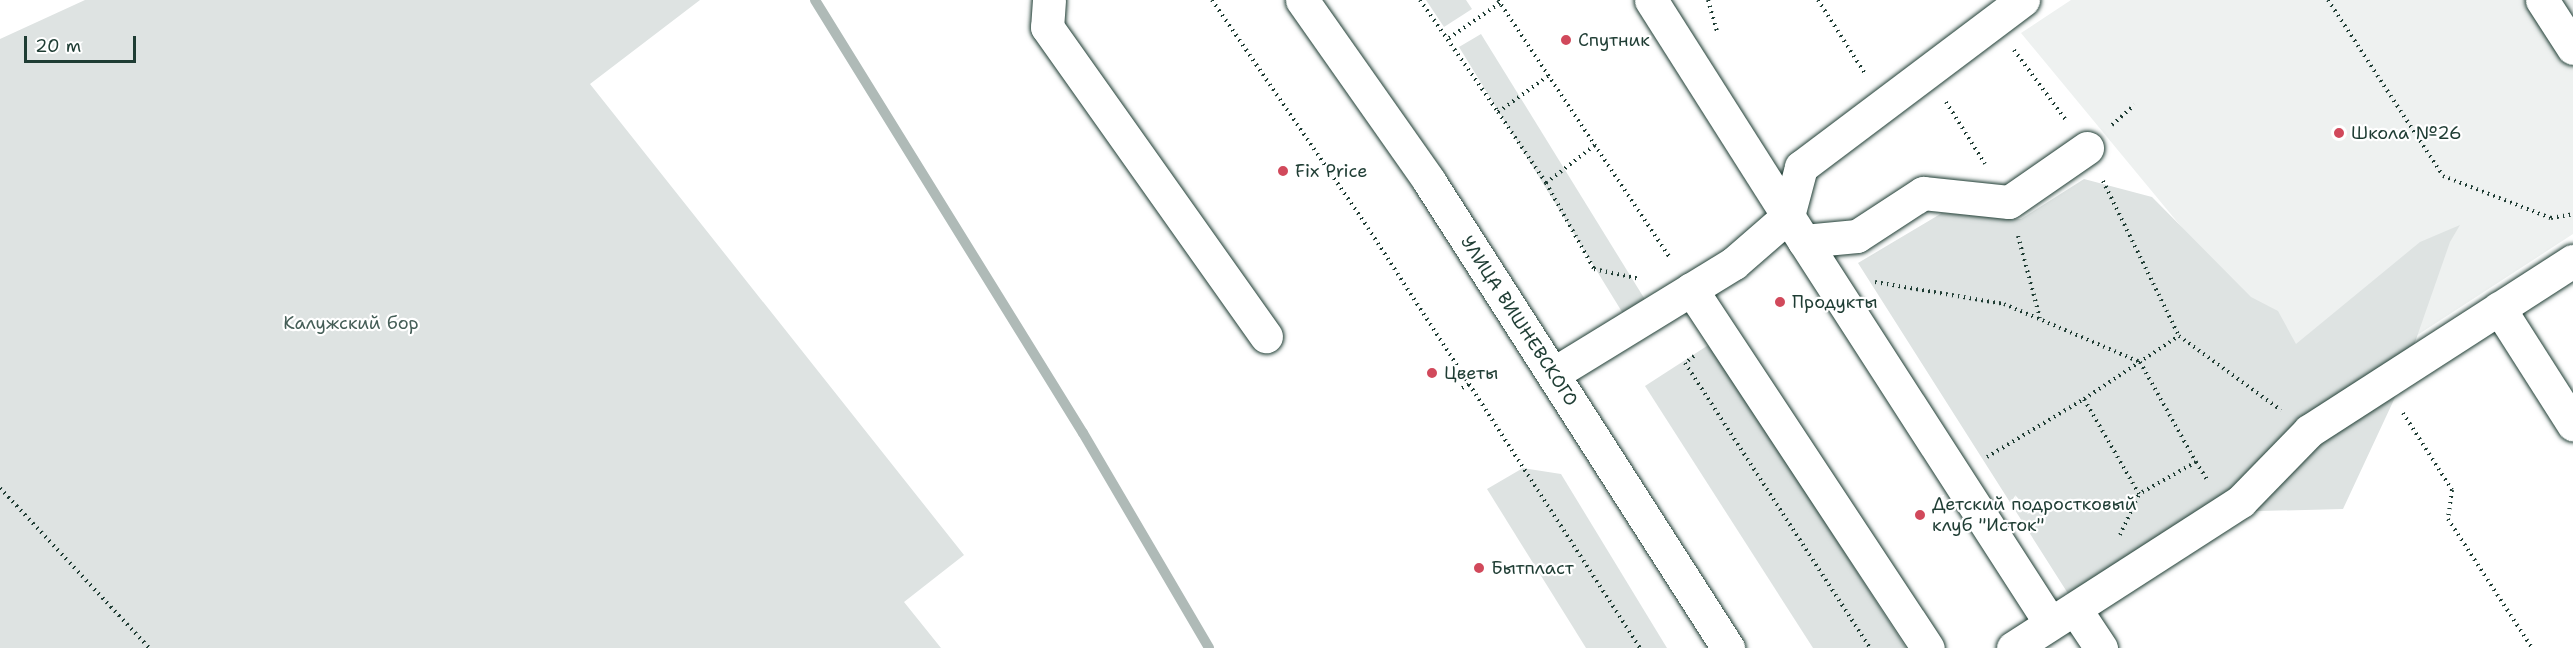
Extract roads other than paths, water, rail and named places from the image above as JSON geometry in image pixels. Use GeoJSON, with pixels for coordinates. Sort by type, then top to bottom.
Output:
{"type":"FeatureCollection","features":[{"type":"Feature","properties":{"kind":"street"},"geometry":{"type":"LineString","coordinates":[[1049,0],[1047,27],[1266,336]]}},
{"type":"Feature","properties":{"kind":"street","name":"УЛИЦА ВИШНЕВСКОГО"},"geometry":{"type":"LineString","coordinates":[[1302,0],[1430,182],[1728,648]]}},
{"type":"Feature","properties":{"kind":"street"},"geometry":{"type":"LineString","coordinates":[[1651,0],[1956,476],[2063,616],[2101,648]]}},
{"type":"Feature","properties":{"kind":"street"},"geometry":{"type":"LineString","coordinates":[[1796,229],[1801,167],[1884,104],[1985,10],[2023,0]]}},
{"type":"Feature","properties":{"kind":"street"},"geometry":{"type":"LineString","coordinates":[[2542,0],[2573,48]]}},
{"type":"Feature","properties":{"kind":"street"},"geometry":{"type":"LineString","coordinates":[[1553,374],[1734,263],[1796,229],[1857,236],[1923,193],[2009,202],[2087,148]]}},
{"type":"Feature","properties":{"kind":"street"},"geometry":{"type":"LineString","coordinates":[[2013,648],[2241,501],[2308,431],[2573,261]]}},
{"type":"Feature","properties":{"kind":"street"},"geometry":{"type":"LineString","coordinates":[[1691,289],[1928,648]]}},
{"type":"Feature","properties":{"kind":"street"},"geometry":{"type":"LineString","coordinates":[[2499,308],[2573,424]]}},
{"type":"Feature","properties":{"kind":"waterway"},"geometry":{"type":"LineString","coordinates":[[815,0],[1083,433],[1209,648]]}},
{"type":"Feature","properties":{"kind":"place","name":"Спутник"},"geometry":{"type":"Point","coordinates":[1566,40]}},
{"type":"Feature","properties":{"kind":"place","name":"Школа №26"},"geometry":{"type":"Point","coordinates":[2339,133]}},
{"type":"Feature","properties":{"kind":"place","name":"Fix Price"},"geometry":{"type":"Point","coordinates":[1283,171]}},
{"type":"Feature","properties":{"kind":"place","name":"Продукты"},"geometry":{"type":"Point","coordinates":[1780,302]}},
{"type":"Feature","properties":{"kind":"place","name":"Цветы"},"geometry":{"type":"Point","coordinates":[1432,373]}},
{"type":"Feature","properties":{"kind":"place","name":"Детский подростковый клуб \"Исток\""},"geometry":{"type":"Point","coordinates":[1920,515]}},
{"type":"Feature","properties":{"kind":"place","name":"Бытпласт"},"geometry":{"type":"Point","coordinates":[1479,568]}},
{"type":"Feature","properties":{"kind":"park label","name":"Калужский бор"},"geometry":{"type":"Point","coordinates":[351,323]}}]}
